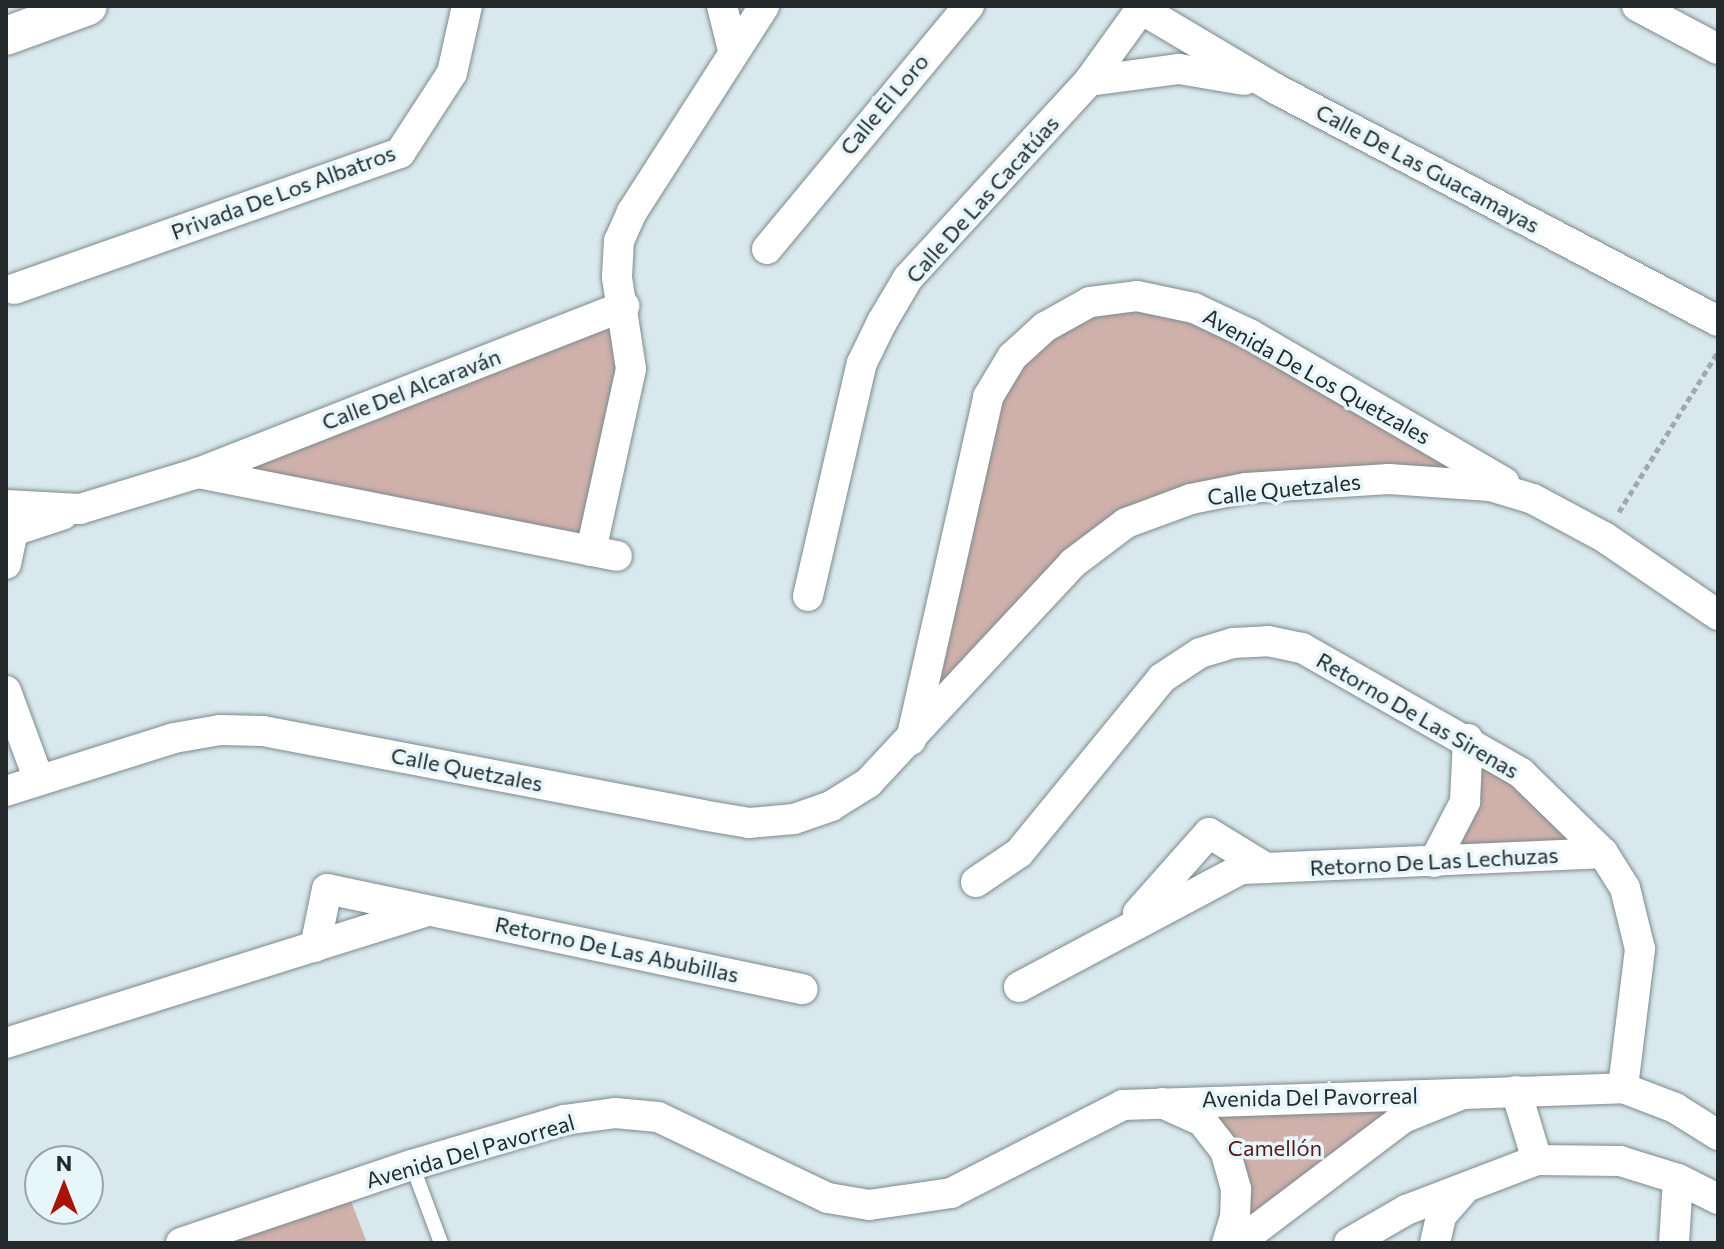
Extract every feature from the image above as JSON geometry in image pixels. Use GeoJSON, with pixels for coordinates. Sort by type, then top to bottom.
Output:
{"type":"FeatureCollection","features":[{"type":"Feature","properties":{"kind":"street"},"geometry":{"type":"LineString","coordinates":[[13,23],[88,6]]}},
{"type":"Feature","properties":{"kind":"street","name":"Privada De Los Albatros"},"geometry":{"type":"LineString","coordinates":[[14,289],[400,153],[452,73],[467,6]]}},
{"type":"Feature","properties":{"kind":"street"},"geometry":{"type":"LineString","coordinates":[[722,6],[733,50]]}},
{"type":"Feature","properties":{"kind":"street","name":"Calle Del Alcaraván"},"geometry":{"type":"LineString","coordinates":[[198,473],[604,553],[631,369],[624,306],[617,277],[625,227],[733,50],[764,6]]}},
{"type":"Feature","properties":{"kind":"street","name":"Calle El Loro"},"geometry":{"type":"LineString","coordinates":[[767,249],[800,203],[969,6]]}},
{"type":"Feature","properties":{"kind":"street"},"geometry":{"type":"LineString","coordinates":[[1637,6],[1718,49]]}},
{"type":"Feature","properties":{"kind":"street","name":"Calle De Las Cacatúas"},"geometry":{"type":"LineString","coordinates":[[808,596],[862,363],[882,322],[908,278],[1089,81],[1142,7]]}},
{"type":"Feature","properties":{"kind":"street","name":"Calle De Las Guacamayas"},"geometry":{"type":"LineString","coordinates":[[1142,7],[1276,89],[1718,321]]}},
{"type":"Feature","properties":{"kind":"street"},"geometry":{"type":"LineString","coordinates":[[1089,81],[1179,69],[1276,89]]}},
{"type":"Feature","properties":{"kind":"street","name":"Avenida De Los Quetzales"},"geometry":{"type":"LineString","coordinates":[[910,743],[988,397],[1012,357],[1045,327],[1090,302],[1137,296],[1194,308],[1251,335],[1533,499]]}},
{"type":"Feature","properties":{"kind":"street","name":"Calle Del Alcaraván"},"geometry":{"type":"LineString","coordinates":[[6,564],[13,531],[198,473],[624,306]]}},
{"type":"Feature","properties":{"kind":"street","name":"Calle Quetzales"},"geometry":{"type":"LineString","coordinates":[[6,791],[174,738],[220,730],[263,731],[749,823],[794,819],[831,806],[868,783],[910,743],[1073,563],[1126,523],[1157,509],[1246,488],[1389,479],[1451,481],[1533,499],[1604,537],[1718,615]]}},
{"type":"Feature","properties":{"kind":"street","name":"Calle Del Alcaraván"},"geometry":{"type":"LineString","coordinates":[[6,505],[80,509]]}},
{"type":"Feature","properties":{"kind":"street","name":"Retorno De Las Sirenas"},"geometry":{"type":"LineString","coordinates":[[976,882],[1019,853],[1162,678],[1200,653],[1268,641],[1302,648],[1468,739],[1556,802],[1603,853],[1625,888],[1640,949],[1623,1088]]}},
{"type":"Feature","properties":{"kind":"street"},"geometry":{"type":"LineString","coordinates":[[6,691],[39,780]]}},
{"type":"Feature","properties":{"kind":"street"},"geometry":{"type":"LineString","coordinates":[[1434,862],[1465,802],[1468,739]]}},
{"type":"Feature","properties":{"kind":"street","name":"Retorno De Las Lechuzas"},"geometry":{"type":"LineString","coordinates":[[1121,932],[1209,833],[1266,868]]}},
{"type":"Feature","properties":{"kind":"street","name":"Retorno De Las Lechuzas"},"geometry":{"type":"LineString","coordinates":[[1019,987],[1215,879],[1266,868],[1603,853]]}},
{"type":"Feature","properties":{"kind":"street","name":"Retorno De Las Abubillas"},"geometry":{"type":"LineString","coordinates":[[315,947],[327,889],[803,989]]}},
{"type":"Feature","properties":{"kind":"street","name":"Retorno De Las Abubillas"},"geometry":{"type":"LineString","coordinates":[[6,1043],[431,910]]}},
{"type":"Feature","properties":{"kind":"street"},"geometry":{"type":"LineString","coordinates":[[1623,1088],[1675,1108],[1718,1135]]}},
{"type":"Feature","properties":{"kind":"street","name":"Avenida Del Pavorreal"},"geometry":{"type":"LineString","coordinates":[[181,1243],[412,1165],[564,1120],[615,1113],[658,1117],[703,1134],[828,1198],[869,1205],[910,1203],[951,1193],[1123,1105],[1157,1100],[1623,1088]]}},
{"type":"Feature","properties":{"kind":"street"},"geometry":{"type":"LineString","coordinates":[[1516,1091],[1537,1160]]}},
{"type":"Feature","properties":{"kind":"street"},"geometry":{"type":"LineString","coordinates":[[1238,1243],[1403,1118],[1463,1094]]}},
{"type":"Feature","properties":{"kind":"street","name":"Avenida Del Pavorreal"},"geometry":{"type":"LineString","coordinates":[[1157,1100],[1202,1121],[1225,1150],[1236,1189],[1235,1217],[1227,1243]]}},
{"type":"Feature","properties":{"kind":"street"},"geometry":{"type":"LineString","coordinates":[[1352,1241],[1477,1179],[1537,1160],[1620,1161],[1678,1179],[1718,1199]]}},
{"type":"Feature","properties":{"kind":"street"},"geometry":{"type":"LineString","coordinates":[[1435,1243],[1441,1216],[1477,1179]]}},
{"type":"Feature","properties":{"kind":"street"},"geometry":{"type":"LineString","coordinates":[[1674,1243],[1678,1179]]}},
{"type":"Feature","properties":{"kind":"street"},"geometry":{"type":"LineString","coordinates":[[1352,1241],[1389,1243]]}},
{"type":"Feature","properties":{"kind":"lane"},"geometry":{"type":"LineString","coordinates":[[412,1165],[441,1243]]}},
{"type":"Feature","properties":{"kind":"path"},"geometry":{"type":"LineString","coordinates":[[1604,537],[1718,352]]}},
{"type":"Feature","properties":{"kind":"green space"},"geometry":{"type":"Polygon","coordinates":[[[1090,302],[1194,308],[1533,499],[1389,479],[1126,523],[910,743],[988,397],[1090,302]]]}},
{"type":"Feature","properties":{"kind":"green space"},"geometry":{"type":"Polygon","coordinates":[[[624,306],[631,348],[591,551],[198,473],[624,306]]]}},
{"type":"Feature","properties":{"kind":"green space"},"geometry":{"type":"Polygon","coordinates":[[[1468,739],[1603,853],[1434,862],[1468,739]]]}},
{"type":"Feature","properties":{"kind":"green space","name":"Camellón"},"geometry":{"type":"Polygon","coordinates":[[[1463,1094],[1238,1243],[1225,1150],[1157,1100],[1463,1094]]]}},
{"type":"Feature","properties":{"kind":"green space"},"geometry":{"type":"Polygon","coordinates":[[[346,1188],[367,1243],[238,1243],[231,1226],[346,1188]]]}}]}
